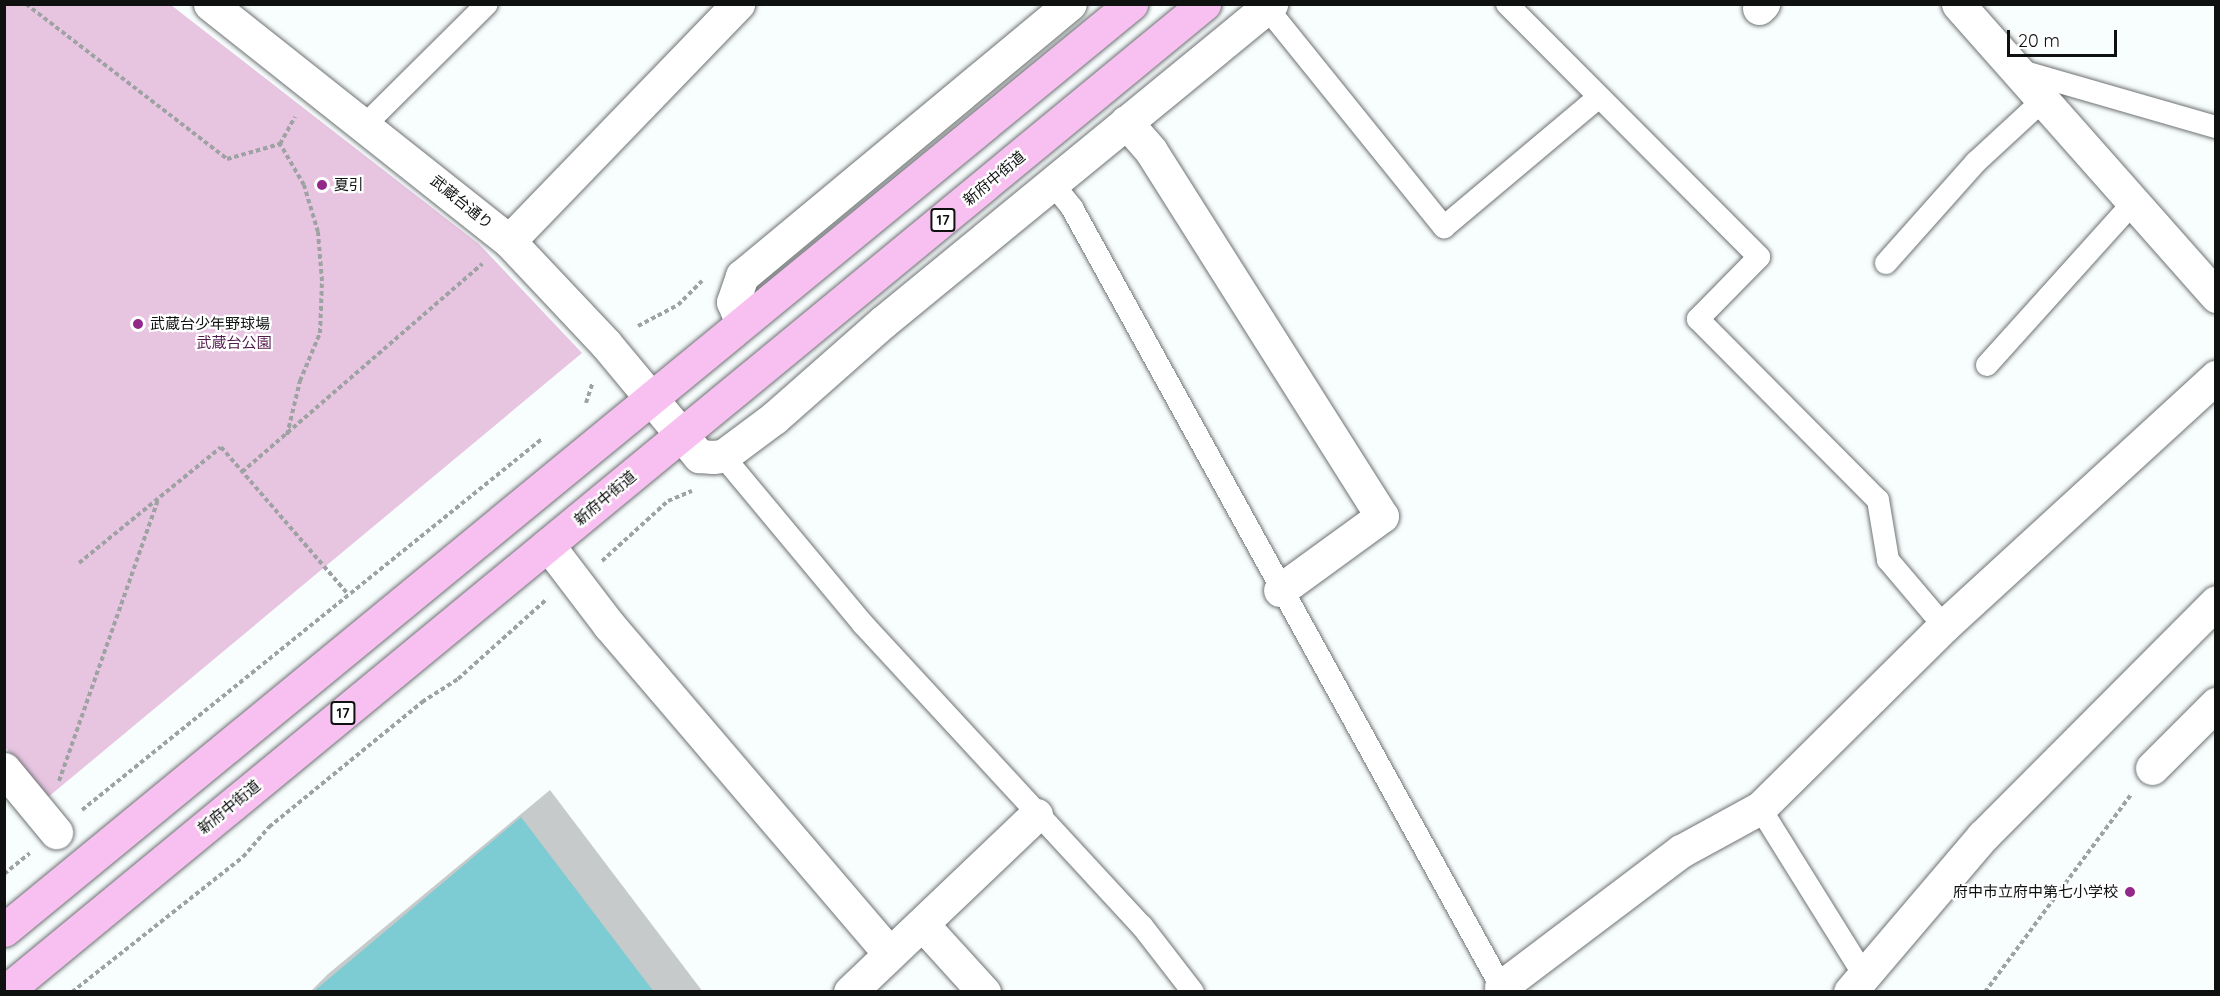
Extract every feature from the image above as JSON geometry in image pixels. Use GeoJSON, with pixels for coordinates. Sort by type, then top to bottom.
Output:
{"type":"FeatureCollection","features":[{"type":"Feature","properties":{"kind":"main road"},"geometry":{"type":"LineString","coordinates":[[4,930],[1131,4]]}},
{"type":"Feature","properties":{"kind":"main road","name":"新府中街道"},"geometry":{"type":"LineString","coordinates":[[5,992],[1204,4]]}},
{"type":"Feature","properties":{"kind":"street","name":"武蔵台通り"},"geometry":{"type":"LineString","coordinates":[[210,4],[315,83],[509,241],[699,456],[732,468]]}},
{"type":"Feature","properties":{"kind":"street"},"geometry":{"type":"LineString","coordinates":[[509,241],[738,4]]}},
{"type":"Feature","properties":{"kind":"street"},"geometry":{"type":"LineString","coordinates":[[1958,4],[2216,296]]}},
{"type":"Feature","properties":{"kind":"street"},"geometry":{"type":"LineString","coordinates":[[732,468],[1053,183],[1269,6]]}},
{"type":"Feature","properties":{"kind":"street"},"geometry":{"type":"LineString","coordinates":[[742,323],[733,302],[742,276],[1060,8]]}},
{"type":"Feature","properties":{"kind":"street"},"geometry":{"type":"LineString","coordinates":[[1126,122],[1151,151],[1382,516],[1280,590]]}},
{"type":"Feature","properties":{"kind":"street"},"geometry":{"type":"LineString","coordinates":[[1502,989],[1681,851],[1760,808],[1944,626],[2216,377]]}},
{"type":"Feature","properties":{"kind":"street"},"geometry":{"type":"LineString","coordinates":[[548,545],[574,579],[889,953]]}},
{"type":"Feature","properties":{"kind":"street"},"geometry":{"type":"LineString","coordinates":[[1858,984],[1983,836],[2216,602]]}},
{"type":"Feature","properties":{"kind":"street"},"geometry":{"type":"LineString","coordinates":[[2152,768],[2216,704]]}},
{"type":"Feature","properties":{"kind":"street"},"geometry":{"type":"LineString","coordinates":[[4,769],[50,825]]}},
{"type":"Feature","properties":{"kind":"street"},"geometry":{"type":"LineString","coordinates":[[850,992],[889,953],[924,925],[1036,814]]}},
{"type":"Feature","properties":{"kind":"street"},"geometry":{"type":"LineString","coordinates":[[924,925],[984,992]]}},
{"type":"Feature","properties":{"kind":"lane"},"geometry":{"type":"LineString","coordinates":[[366,124],[487,4]]}},
{"type":"Feature","properties":{"kind":"lane"},"geometry":{"type":"LineString","coordinates":[[1507,4],[1598,98],[1759,257],[1698,319],[1878,500],[1888,560],[1944,626]]}},
{"type":"Feature","properties":{"kind":"lane"},"geometry":{"type":"LineString","coordinates":[[1269,6],[1444,227],[1598,98]]}},
{"type":"Feature","properties":{"kind":"lane"},"geometry":{"type":"LineString","coordinates":[[2014,69],[2216,127]]}},
{"type":"Feature","properties":{"kind":"lane"},"geometry":{"type":"LineString","coordinates":[[1886,263],[1976,162],[2042,100]]}},
{"type":"Feature","properties":{"kind":"lane"},"geometry":{"type":"LineString","coordinates":[[1053,183],[1072,208],[1280,590],[1502,989]]}},
{"type":"Feature","properties":{"kind":"lane"},"geometry":{"type":"LineString","coordinates":[[1987,364],[2133,203]]}},
{"type":"Feature","properties":{"kind":"lane"},"geometry":{"type":"LineString","coordinates":[[732,468],[1036,814],[1142,926],[1193,992]]}},
{"type":"Feature","properties":{"kind":"lane"},"geometry":{"type":"LineString","coordinates":[[1760,808],[1858,984]]}},
{"type":"Feature","properties":{"kind":"path"},"geometry":{"type":"LineString","coordinates":[[26,4],[227,159],[280,144],[315,83]]}},
{"type":"Feature","properties":{"kind":"path"},"geometry":{"type":"LineString","coordinates":[[280,144],[304,185],[318,232],[322,280],[320,333],[300,381],[287,435]]}},
{"type":"Feature","properties":{"kind":"path"},"geometry":{"type":"LineString","coordinates":[[242,472],[509,241]]}},
{"type":"Feature","properties":{"kind":"path"},"geometry":{"type":"LineString","coordinates":[[579,410],[589,400],[596,373]]}},
{"type":"Feature","properties":{"kind":"path"},"geometry":{"type":"LineString","coordinates":[[4,874],[50,825],[547,435]]}},
{"type":"Feature","properties":{"kind":"path"},"geometry":{"type":"LineString","coordinates":[[79,563],[221,447],[347,592]]}},
{"type":"Feature","properties":{"kind":"path"},"geometry":{"type":"LineString","coordinates":[[72,992],[243,857],[269,827],[422,702],[458,679],[668,501],[697,489],[723,490],[732,468]]}},
{"type":"Feature","properties":{"kind":"path"},"geometry":{"type":"LineString","coordinates":[[50,825],[159,499]]}},
{"type":"Feature","properties":{"kind":"path"},"geometry":{"type":"LineString","coordinates":[[1984,992],[2152,768]]}},
{"type":"Feature","properties":{"kind":"green space","name":"武蔵台公園"},"geometry":{"type":"Polygon","coordinates":[[[5,5],[171,5],[479,244],[582,353],[47,798],[5,747],[5,5]]]}},
{"type":"Feature","properties":{"kind":"building"},"geometry":{"type":"Polygon","coordinates":[[[521,817],[654,992],[313,992],[521,817]]]}},
{"type":"Feature","properties":{"kind":"place","name":"夏引"},"geometry":{"type":"Point","coordinates":[322,185]}},
{"type":"Feature","properties":{"kind":"place","name":"武蔵台少年野球場"},"geometry":{"type":"Point","coordinates":[138,324]}},
{"type":"Feature","properties":{"kind":"place","name":"府中市立府中第七小学校"},"geometry":{"type":"Point","coordinates":[2130,892]}}]}
